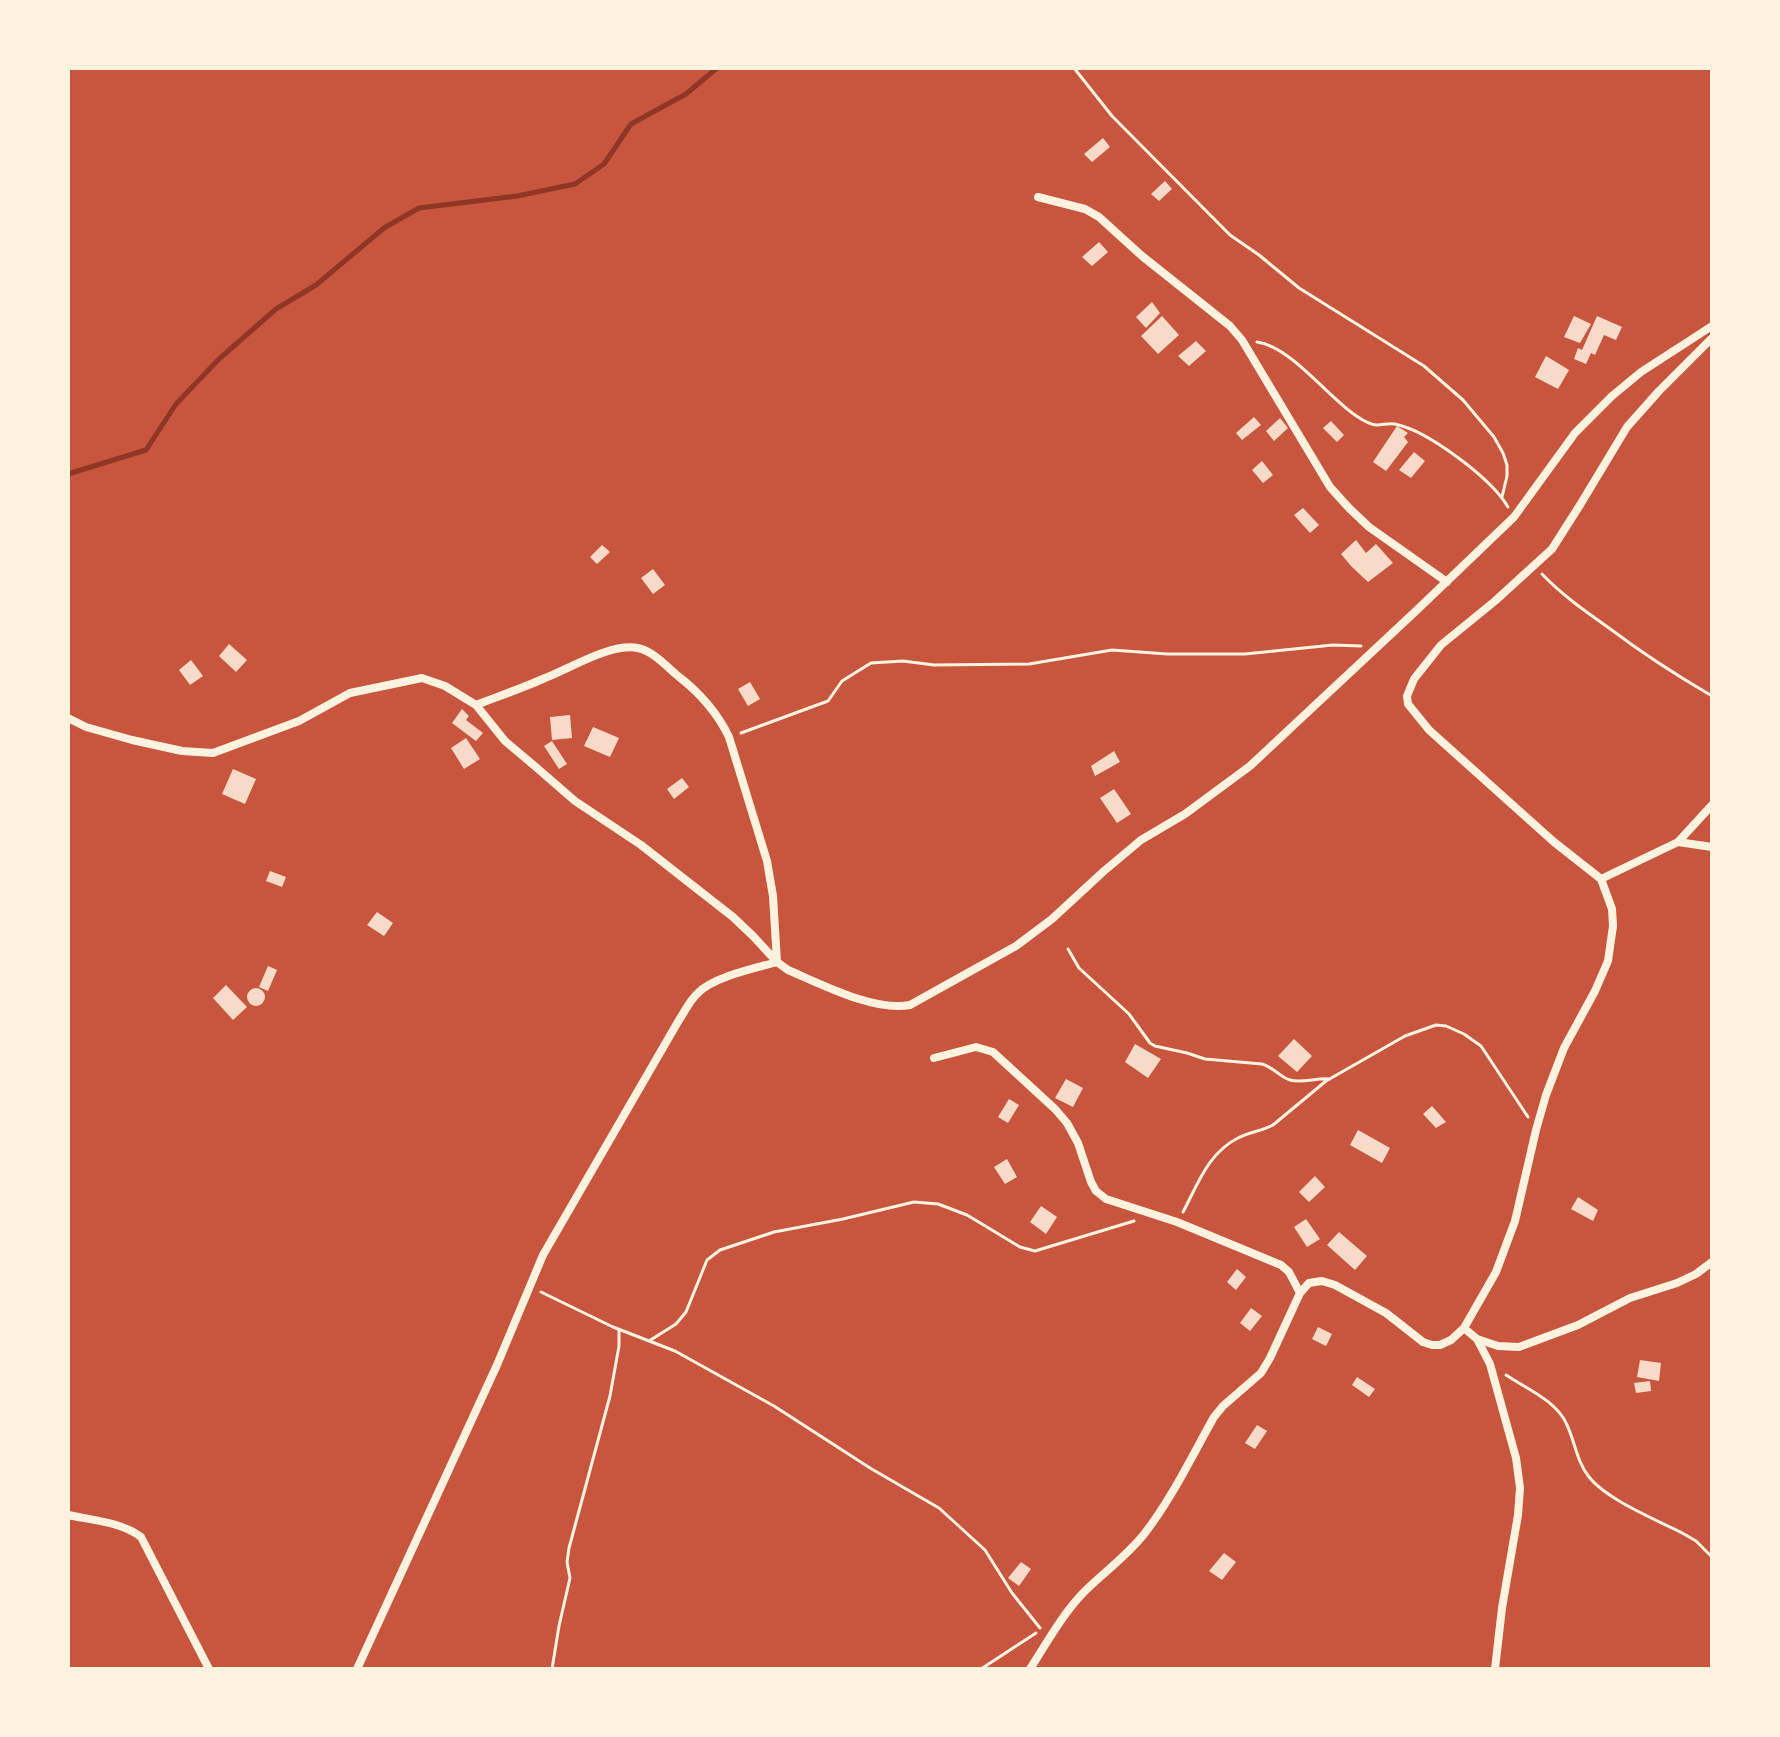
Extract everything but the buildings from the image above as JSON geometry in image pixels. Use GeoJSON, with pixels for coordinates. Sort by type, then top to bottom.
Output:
{"type":"FeatureCollection","features":[{"type":"Feature","properties":{"kind":"street"},"geometry":{"type":"LineString","coordinates":[[1038,197],[1085,209],[1099,217],[1142,256],[1230,326],[1242,340],[1330,487],[1369,527],[1447,582]]}},
{"type":"Feature","properties":{"kind":"street"},"geometry":{"type":"LineString","coordinates":[[68,718],[86,727],[132,740],[213,753],[289,725],[350,693],[422,678],[445,686],[476,705],[505,741],[575,801],[641,845],[733,917],[788,970],[867,1001],[886,1006],[910,1005],[1016,946],[1052,919],[1141,840],[1185,814],[1250,766],[1514,517],[1575,433],[1612,396],[1641,372],[1712,326]]}},
{"type":"Feature","properties":{"kind":"street"},"geometry":{"type":"LineString","coordinates":[[1030,1669],[1082,1594],[1119,1562],[1145,1533],[1171,1495],[1214,1417],[1261,1373],[1300,1293],[1313,1282],[1335,1285],[1386,1313],[1423,1342],[1440,1345],[1464,1328],[1496,1272],[1515,1221],[1536,1130],[1564,1048],[1608,961],[1612,909],[1601,879],[1554,842],[1429,730],[1408,704],[1407,696],[1441,645],[1552,549],[1627,427],[1712,338]]}},
{"type":"Feature","properties":{"kind":"street"},"geometry":{"type":"LineString","coordinates":[[476,705],[592,656],[628,647],[649,652],[688,684],[710,706],[729,737],[767,861],[773,896],[777,962]]}},
{"type":"Feature","properties":{"kind":"street"},"geometry":{"type":"LineString","coordinates":[[1601,879],[1678,842],[1712,805]]}},
{"type":"Feature","properties":{"kind":"street"},"geometry":{"type":"LineString","coordinates":[[1678,842],[1712,847]]}},
{"type":"Feature","properties":{"kind":"street"},"geometry":{"type":"LineString","coordinates":[[357,1669],[497,1365],[543,1255],[679,1020],[698,992],[706,986],[742,971],[777,962]]}},
{"type":"Feature","properties":{"kind":"street"},"geometry":{"type":"LineString","coordinates":[[934,1058],[976,1047],[993,1052],[1067,1123],[1078,1143],[1091,1182],[1106,1199],[1177,1222],[1281,1265],[1289,1272],[1300,1293]]}},
{"type":"Feature","properties":{"kind":"street"},"geometry":{"type":"LineString","coordinates":[[1464,1328],[1477,1339],[1498,1346],[1519,1347],[1535,1343],[1630,1298],[1677,1283],[1712,1262]]}},
{"type":"Feature","properties":{"kind":"street"},"geometry":{"type":"LineString","coordinates":[[1477,1339],[1490,1364],[1516,1458],[1520,1488],[1495,1669]]}},
{"type":"Feature","properties":{"kind":"street"},"geometry":{"type":"LineString","coordinates":[[68,1515],[131,1530],[141,1537],[209,1669]]}},
{"type":"Feature","properties":{"kind":"path"},"geometry":{"type":"LineString","coordinates":[[1074,68],[1112,116],[1230,235],[1299,288],[1424,366],[1463,400],[1494,437],[1503,453],[1507,476],[1502,497]]}},
{"type":"Feature","properties":{"kind":"path"},"geometry":{"type":"LineString","coordinates":[[1242,340],[1273,348],[1307,373],[1337,402],[1368,423],[1395,424],[1443,448],[1467,464],[1502,497],[1514,517]]}},
{"type":"Feature","properties":{"kind":"path"},"geometry":{"type":"LineString","coordinates":[[1534,565],[1558,591],[1603,625],[1660,665],[1712,696]]}},
{"type":"Feature","properties":{"kind":"path"},"geometry":{"type":"LineString","coordinates":[[729,737],[828,701],[842,681],[871,663],[1029,664],[1112,650],[1245,654],[1333,645],[1377,647]]}},
{"type":"Feature","properties":{"kind":"path"},"geometry":{"type":"LineString","coordinates":[[1068,949],[1079,968],[1129,1014],[1155,1046],[1205,1059],[1262,1064],[1292,1081],[1330,1079]]}},
{"type":"Feature","properties":{"kind":"path"},"geometry":{"type":"LineString","coordinates":[[1177,1222],[1215,1154],[1240,1137],[1273,1125],[1330,1079],[1405,1036],[1436,1025],[1464,1034],[1481,1046],[1536,1130]]}},
{"type":"Feature","properties":{"kind":"path"},"geometry":{"type":"LineString","coordinates":[[649,1341],[676,1324],[686,1312],[712,1254],[774,1232],[914,1202],[938,1204],[967,1215],[1020,1247],[1035,1251],[1155,1216]]}},
{"type":"Feature","properties":{"kind":"path"},"geometry":{"type":"LineString","coordinates":[[530,1287],[619,1330],[675,1351],[774,1406],[939,1508],[985,1550],[1012,1593],[1041,1629],[981,1669]]}},
{"type":"Feature","properties":{"kind":"path"},"geometry":{"type":"LineString","coordinates":[[552,1669],[570,1578],[567,1562],[569,1548],[610,1396],[619,1330]]}},
{"type":"Feature","properties":{"kind":"path"},"geometry":{"type":"LineString","coordinates":[[1490,1364],[1559,1411],[1583,1467],[1602,1489],[1696,1541],[1712,1557]]}},
{"type":"Feature","properties":{"kind":"waterway"},"geometry":{"type":"LineString","coordinates":[[68,474],[146,450],[176,404],[219,359],[276,309],[316,285],[384,228],[419,208],[517,196],[575,184],[604,164],[631,124],[686,94],[717,68]]}}]}
